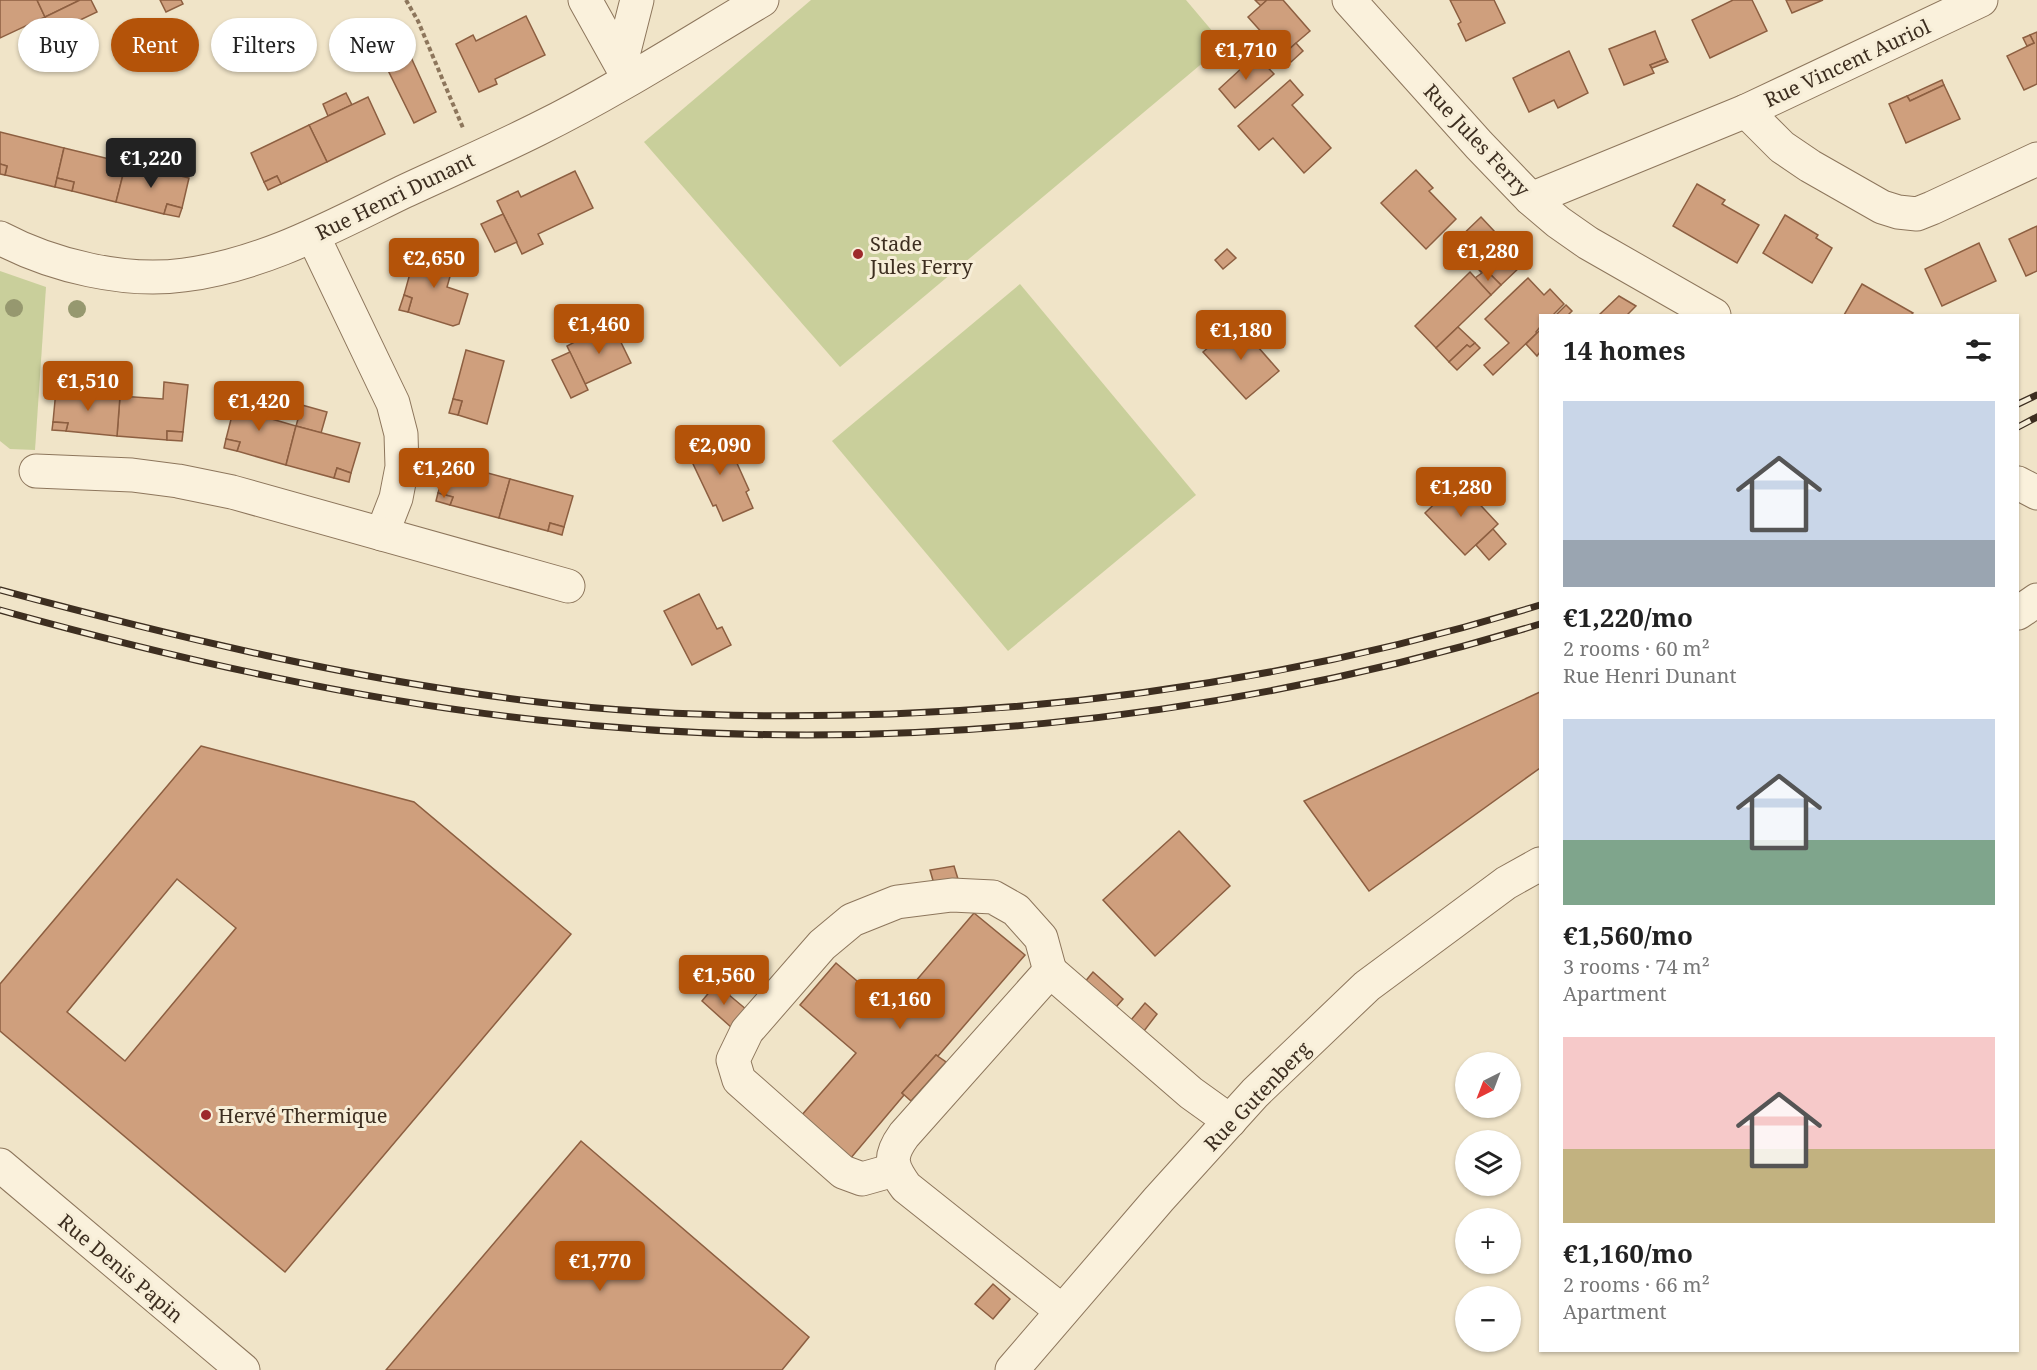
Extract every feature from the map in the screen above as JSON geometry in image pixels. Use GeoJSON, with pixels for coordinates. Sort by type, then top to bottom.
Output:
{"type":"FeatureCollection","features":[{"type":"Feature","properties":{"kind":"street"},"geometry":{"type":"LineString","coordinates":[[585,0],[625,71]]}},
{"type":"Feature","properties":{"kind":"street"},"geometry":{"type":"LineString","coordinates":[[625,71],[637,0]]}},
{"type":"Feature","properties":{"kind":"street","name":"Rue Henri Dunant"},"geometry":{"type":"LineString","coordinates":[[0,238],[44,257],[92,270],[138,276],[182,275],[259,258],[313,236],[539,128],[625,71],[762,0]]}},
{"type":"Feature","properties":{"kind":"street","name":"Rue Jules Ferry"},"geometry":{"type":"LineString","coordinates":[[1349,0],[1479,145],[1531,199],[1588,243],[1712,314]]}},
{"type":"Feature","properties":{"kind":"street","name":"Rue Vincent Auriol"},"geometry":{"type":"LineString","coordinates":[[1531,199],[1746,111],[1981,0]]}},
{"type":"Feature","properties":{"kind":"street","name":"Rue Vincent Auriol"},"geometry":{"type":"LineString","coordinates":[[1746,111],[1782,147],[1800,160],[1882,207],[1898,212],[1917,214],[2037,159]]}},
{"type":"Feature","properties":{"kind":"street"},"geometry":{"type":"LineString","coordinates":[[313,236],[393,403],[401,434],[402,467],[396,498],[382,534]]}},
{"type":"Feature","properties":{"kind":"street"},"geometry":{"type":"LineString","coordinates":[[36,471],[132,475],[232,492],[568,586]]}},
{"type":"Feature","properties":{"kind":"street"},"geometry":{"type":"LineString","coordinates":[[2019,484],[2037,493]]}},
{"type":"Feature","properties":{"kind":"street"},"geometry":{"type":"LineString","coordinates":[[2019,612],[2037,599]]}},
{"type":"Feature","properties":{"kind":"street","name":"Rue Gutenberg"},"geometry":{"type":"LineString","coordinates":[[1012,1370],[1159,1199],[1230,1121],[1367,986],[1506,883],[1539,865]]}},
{"type":"Feature","properties":{"kind":"street"},"geometry":{"type":"LineString","coordinates":[[894,1170],[862,1179],[843,1172],[739,1080],[733,1060],[747,1031],[822,945],[852,920],[897,902],[952,895],[993,897],[1016,910],[1041,938],[1050,971],[1191,1094],[1230,1121]]}},
{"type":"Feature","properties":{"kind":"street"},"geometry":{"type":"LineString","coordinates":[[1050,971],[904,1135],[894,1149],[894,1170],[906,1187],[1062,1311]]}},
{"type":"Feature","properties":{"kind":"street","name":"Rue Denis Papin"},"geometry":{"type":"LineString","coordinates":[[0,1165],[243,1370]]}},
{"type":"Feature","properties":{"kind":"path"},"geometry":{"type":"LineString","coordinates":[[406,0],[418,21],[476,158]]}},
{"type":"Feature","properties":{"kind":"green space","name":"Stade Jules Ferry"},"geometry":{"type":"Polygon","coordinates":[[[811,0],[1186,0],[1224,45],[840,367],[644,142],[811,0]]]}},
{"type":"Feature","properties":{"kind":"green space"},"geometry":{"type":"Polygon","coordinates":[[[0,271],[46,287],[35,450],[10,449],[0,441],[0,271]]]}},
{"type":"Feature","properties":{"kind":"green space"},"geometry":{"type":"Polygon","coordinates":[[[1020,284],[1196,495],[1008,651],[832,441],[1020,284]]]}},
{"type":"Feature","properties":{"kind":"building"},"geometry":{"type":"Polygon","coordinates":[[[0,0],[37,0],[45,17],[18,18],[18,30],[0,38],[0,0]]]}},
{"type":"Feature","properties":{"kind":"building"},"geometry":{"type":"Polygon","coordinates":[[[37,0],[80,0],[45,17],[37,0]]]}},
{"type":"Feature","properties":{"kind":"building"},"geometry":{"type":"Polygon","coordinates":[[[80,0],[91,0],[97,12],[84,18],[45,17],[80,0]]]}},
{"type":"Feature","properties":{"kind":"building"},"geometry":{"type":"Polygon","coordinates":[[[160,0],[181,0],[183,4],[166,12],[160,0]]]}},
{"type":"Feature","properties":{"kind":"building"},"geometry":{"type":"Polygon","coordinates":[[[1255,0],[1267,0],[1261,6],[1255,0]]]}},
{"type":"Feature","properties":{"kind":"building"},"geometry":{"type":"Polygon","coordinates":[[[1267,0],[1283,0],[1310,31],[1282,55],[1248,17],[1267,0]]]}},
{"type":"Feature","properties":{"kind":"building"},"geometry":{"type":"Polygon","coordinates":[[[1450,0],[1494,0],[1505,23],[1466,41],[1458,24],[1461,22],[1450,0]]]}},
{"type":"Feature","properties":{"kind":"building"},"geometry":{"type":"Polygon","coordinates":[[[1733,0],[1752,0],[1767,31],[1710,58],[1692,20],[1733,0]]]}},
{"type":"Feature","properties":{"kind":"building"},"geometry":{"type":"Polygon","coordinates":[[[1786,0],[1823,0],[1792,13],[1786,0]]]}},
{"type":"Feature","properties":{"kind":"building"},"geometry":{"type":"Polygon","coordinates":[[[526,16],[545,55],[495,79],[497,84],[479,92],[456,44],[473,35],[476,41],[526,16]]]}},
{"type":"Feature","properties":{"kind":"building"},"geometry":{"type":"Polygon","coordinates":[[[1655,31],[1666,59],[1650,65],[1654,73],[1624,85],[1609,49],[1655,31]]]}},
{"type":"Feature","properties":{"kind":"building"},"geometry":{"type":"Polygon","coordinates":[[[2037,32],[2037,84],[2024,90],[2007,56],[2034,43],[2030,35],[2037,32]]]}},
{"type":"Feature","properties":{"kind":"building"},"geometry":{"type":"Polygon","coordinates":[[[2030,35],[2034,43],[2027,46],[2023,38],[2030,35]]]}},
{"type":"Feature","properties":{"kind":"building"},"geometry":{"type":"Polygon","coordinates":[[[1296,43],[1303,51],[1291,62],[1284,54],[1296,43]]]}},
{"type":"Feature","properties":{"kind":"building"},"geometry":{"type":"Polygon","coordinates":[[[1569,51],[1588,93],[1558,108],[1554,100],[1529,112],[1513,78],[1569,51]]]}},
{"type":"Feature","properties":{"kind":"building"},"geometry":{"type":"Polygon","coordinates":[[[1256,55],[1274,74],[1235,108],[1219,89],[1256,55]]]}},
{"type":"Feature","properties":{"kind":"building"},"geometry":{"type":"Polygon","coordinates":[[[1666,59],[1668,62],[1652,68],[1650,65],[1666,59]]]}},
{"type":"Feature","properties":{"kind":"building"},"geometry":{"type":"Polygon","coordinates":[[[416,68],[436,112],[414,123],[389,72],[416,72],[416,68]]]}},
{"type":"Feature","properties":{"kind":"building"},"geometry":{"type":"Polygon","coordinates":[[[1290,80],[1303,95],[1292,105],[1331,148],[1304,173],[1273,138],[1259,150],[1238,126],[1290,80]]]}},
{"type":"Feature","properties":{"kind":"building"},"geometry":{"type":"Polygon","coordinates":[[[1942,80],[1944,85],[1910,101],[1907,96],[1942,80]]]}},
{"type":"Feature","properties":{"kind":"building"},"geometry":{"type":"Polygon","coordinates":[[[1944,85],[1960,119],[1906,143],[1889,104],[1907,96],[1910,101],[1944,85]]]}},
{"type":"Feature","properties":{"kind":"building"},"geometry":{"type":"Polygon","coordinates":[[[346,93],[352,105],[328,116],[323,104],[346,93]]]}},
{"type":"Feature","properties":{"kind":"building"},"geometry":{"type":"Polygon","coordinates":[[[368,97],[385,134],[327,162],[309,125],[368,97]]]}},
{"type":"Feature","properties":{"kind":"building"},"geometry":{"type":"Polygon","coordinates":[[[309,125],[327,162],[281,184],[277,176],[264,182],[251,153],[309,125]]]}},
{"type":"Feature","properties":{"kind":"building"},"geometry":{"type":"Polygon","coordinates":[[[0,132],[64,148],[55,187],[5,175],[7,166],[0,164],[0,132]]]}},
{"type":"Feature","properties":{"kind":"building"},"geometry":{"type":"Polygon","coordinates":[[[64,148],[126,163],[116,202],[72,191],[74,182],[57,178],[64,148]]]}},
{"type":"Feature","properties":{"kind":"building"},"geometry":{"type":"Polygon","coordinates":[[[126,163],[189,178],[182,208],[167,204],[164,214],[116,202],[126,163]]]}},
{"type":"Feature","properties":{"kind":"building"},"geometry":{"type":"Polygon","coordinates":[[[0,164],[7,166],[5,175],[0,174],[0,164]]]}},
{"type":"Feature","properties":{"kind":"building"},"geometry":{"type":"Polygon","coordinates":[[[1416,170],[1433,188],[1429,191],[1456,219],[1426,249],[1381,203],[1416,170]]]}},
{"type":"Feature","properties":{"kind":"building"},"geometry":{"type":"Polygon","coordinates":[[[575,171],[593,208],[538,234],[543,244],[522,254],[497,201],[518,191],[521,197],[575,171]]]}},
{"type":"Feature","properties":{"kind":"building"},"geometry":{"type":"Polygon","coordinates":[[[277,176],[281,184],[268,190],[264,182],[277,176]]]}},
{"type":"Feature","properties":{"kind":"building"},"geometry":{"type":"Polygon","coordinates":[[[57,178],[74,182],[72,191],[55,187],[57,178]]]}},
{"type":"Feature","properties":{"kind":"building"},"geometry":{"type":"Polygon","coordinates":[[[1697,184],[1725,200],[1722,204],[1759,225],[1737,263],[1673,226],[1697,184]]]}},
{"type":"Feature","properties":{"kind":"building"},"geometry":{"type":"Polygon","coordinates":[[[167,204],[182,208],[179,217],[164,214],[167,204]]]}},
{"type":"Feature","properties":{"kind":"building"},"geometry":{"type":"Polygon","coordinates":[[[503,214],[517,242],[495,252],[481,224],[503,214]]]}},
{"type":"Feature","properties":{"kind":"building"},"geometry":{"type":"Polygon","coordinates":[[[1785,215],[1818,235],[1816,238],[1832,248],[1812,283],[1763,253],[1785,215]]]}},
{"type":"Feature","properties":{"kind":"building"},"geometry":{"type":"Polygon","coordinates":[[[1481,217],[1509,247],[1506,250],[1520,267],[1501,285],[1486,270],[1481,272],[1454,243],[1481,217]]]}},
{"type":"Feature","properties":{"kind":"building"},"geometry":{"type":"Polygon","coordinates":[[[2037,226],[2037,271],[2026,276],[2009,239],[2037,226]]]}},
{"type":"Feature","properties":{"kind":"building"},"geometry":{"type":"Polygon","coordinates":[[[1979,243],[1996,281],[1942,306],[1925,269],[1979,243]]]}},
{"type":"Feature","properties":{"kind":"building"},"geometry":{"type":"Polygon","coordinates":[[[417,248],[455,259],[447,287],[468,294],[459,324],[453,326],[408,312],[412,298],[404,295],[417,248]]]}},
{"type":"Feature","properties":{"kind":"building"},"geometry":{"type":"Polygon","coordinates":[[[1227,249],[1236,258],[1223,269],[1215,260],[1227,249]]]}},
{"type":"Feature","properties":{"kind":"building"},"geometry":{"type":"Polygon","coordinates":[[[1486,270],[1501,285],[1491,295],[1475,278],[1486,270]]]}},
{"type":"Feature","properties":{"kind":"building"},"geometry":{"type":"Polygon","coordinates":[[[1470,272],[1491,295],[1436,348],[1415,326],[1470,272]]]}},
{"type":"Feature","properties":{"kind":"building"},"geometry":{"type":"Polygon","coordinates":[[[1528,278],[1544,295],[1550,289],[1564,304],[1554,314],[1539,314],[1537,333],[1493,375],[1484,365],[1509,343],[1485,319],[1528,278]]]}},
{"type":"Feature","properties":{"kind":"building"},"geometry":{"type":"Polygon","coordinates":[[[1862,284],[1913,313],[1912,314],[1845,314],[1862,284]]]}},
{"type":"Feature","properties":{"kind":"building"},"geometry":{"type":"Polygon","coordinates":[[[404,295],[412,298],[408,312],[399,310],[404,295]]]}},
{"type":"Feature","properties":{"kind":"building"},"geometry":{"type":"Polygon","coordinates":[[[1619,296],[1636,306],[1628,314],[1600,314],[1619,296]]]}},
{"type":"Feature","properties":{"kind":"building"},"geometry":{"type":"Polygon","coordinates":[[[1566,305],[1572,311],[1569,314],[1557,314],[1566,305]]]}},
{"type":"Feature","properties":{"kind":"building"},"geometry":{"type":"Polygon","coordinates":[[[1237,323],[1279,371],[1246,399],[1203,352],[1237,323]]]}},
{"type":"Feature","properties":{"kind":"building"},"geometry":{"type":"Polygon","coordinates":[[[613,326],[631,363],[585,384],[567,346],[613,326]]]}},
{"type":"Feature","properties":{"kind":"building"},"geometry":{"type":"Polygon","coordinates":[[[1458,327],[1475,343],[1470,347],[1467,345],[1449,362],[1436,348],[1458,327]]]}},
{"type":"Feature","properties":{"kind":"building"},"geometry":{"type":"Polygon","coordinates":[[[1539,331],[1537,356],[1526,344],[1539,331]]]}},
{"type":"Feature","properties":{"kind":"building"},"geometry":{"type":"Polygon","coordinates":[[[1475,343],[1480,348],[1457,370],[1449,362],[1467,345],[1470,347],[1475,343]]]}},
{"type":"Feature","properties":{"kind":"building"},"geometry":{"type":"Polygon","coordinates":[[[466,350],[504,361],[487,424],[458,415],[462,401],[453,399],[466,350]]]}},
{"type":"Feature","properties":{"kind":"building"},"geometry":{"type":"Polygon","coordinates":[[[570,352],[588,390],[571,398],[552,360],[570,352]]]}},
{"type":"Feature","properties":{"kind":"building"},"geometry":{"type":"Polygon","coordinates":[[[164,382],[188,385],[183,432],[167,431],[167,440],[117,436],[120,396],[163,399],[164,382]]]}},
{"type":"Feature","properties":{"kind":"building"},"geometry":{"type":"Polygon","coordinates":[[[239,388],[256,393],[251,413],[296,426],[286,465],[237,451],[240,442],[226,439],[239,388]]]}},
{"type":"Feature","properties":{"kind":"building"},"geometry":{"type":"Polygon","coordinates":[[[56,390],[120,396],[117,436],[66,431],[68,423],[53,422],[56,390]]]}},
{"type":"Feature","properties":{"kind":"building"},"geometry":{"type":"Polygon","coordinates":[[[453,399],[462,401],[458,415],[449,413],[453,399]]]}},
{"type":"Feature","properties":{"kind":"building"},"geometry":{"type":"Polygon","coordinates":[[[302,405],[327,412],[321,433],[296,426],[302,405]]]}},
{"type":"Feature","properties":{"kind":"building"},"geometry":{"type":"Polygon","coordinates":[[[53,422],[68,423],[66,431],[52,430],[53,422]]]}},
{"type":"Feature","properties":{"kind":"building"},"geometry":{"type":"Polygon","coordinates":[[[296,426],[360,443],[351,473],[337,468],[334,478],[286,465],[296,426]]]}},
{"type":"Feature","properties":{"kind":"building"},"geometry":{"type":"Polygon","coordinates":[[[167,431],[183,432],[182,441],[167,440],[167,431]]]}},
{"type":"Feature","properties":{"kind":"building"},"geometry":{"type":"Polygon","coordinates":[[[717,432],[727,452],[731,450],[749,490],[746,492],[753,508],[723,521],[716,505],[713,506],[685,447],[717,432]]]}},
{"type":"Feature","properties":{"kind":"building"},"geometry":{"type":"Polygon","coordinates":[[[226,439],[240,442],[237,451],[224,448],[226,439]]]}},
{"type":"Feature","properties":{"kind":"building"},"geometry":{"type":"Polygon","coordinates":[[[447,462],[510,479],[499,518],[450,505],[453,497],[438,493],[447,462]]]}},
{"type":"Feature","properties":{"kind":"building"},"geometry":{"type":"Polygon","coordinates":[[[337,468],[351,473],[349,482],[334,478],[337,468]]]}},
{"type":"Feature","properties":{"kind":"building"},"geometry":{"type":"Polygon","coordinates":[[[510,479],[573,496],[564,527],[550,523],[548,531],[499,518],[510,479]]]}},
{"type":"Feature","properties":{"kind":"building"},"geometry":{"type":"Polygon","coordinates":[[[1458,481],[1498,524],[1465,555],[1425,513],[1458,481]]]}},
{"type":"Feature","properties":{"kind":"building"},"geometry":{"type":"Polygon","coordinates":[[[438,493],[453,497],[450,505],[436,501],[438,493]]]}},
{"type":"Feature","properties":{"kind":"building"},"geometry":{"type":"Polygon","coordinates":[[[550,523],[564,527],[562,535],[548,531],[550,523]]]}},
{"type":"Feature","properties":{"kind":"building"},"geometry":{"type":"Polygon","coordinates":[[[1493,529],[1506,544],[1489,560],[1476,545],[1493,529]]]}},
{"type":"Feature","properties":{"kind":"building"},"geometry":{"type":"Polygon","coordinates":[[[699,594],[717,629],[722,627],[731,645],[692,665],[664,611],[699,594]]]}},
{"type":"Feature","properties":{"kind":"building"},"geometry":{"type":"Polygon","coordinates":[[[1539,692],[1539,769],[1369,891],[1304,801],[1539,692]]]}},
{"type":"Feature","properties":{"kind":"building"},"geometry":{"type":"Polygon","coordinates":[[[201,746],[414,802],[571,934],[285,1272],[0,1031],[0,984],[201,746]],[[177,879],[67,1012],[125,1061],[236,928],[177,879]]]}},
{"type":"Feature","properties":{"kind":"building"},"geometry":{"type":"Polygon","coordinates":[[[1179,831],[1230,886],[1155,956],[1103,900],[1179,831]]]}},
{"type":"Feature","properties":{"kind":"building"},"geometry":{"type":"Polygon","coordinates":[[[954,866],[958,879],[934,884],[930,870],[954,866]]]}},
{"type":"Feature","properties":{"kind":"building"},"geometry":{"type":"Polygon","coordinates":[[[974,913],[1025,955],[938,1056],[936,1055],[902,1093],[904,1095],[850,1159],[801,1116],[856,1053],[800,1005],[836,963],[891,1010],[974,913]]]}},
{"type":"Feature","properties":{"kind":"building"},"geometry":{"type":"Polygon","coordinates":[[[1093,972],[1123,999],[1109,1015],[1079,989],[1093,972]]]}},
{"type":"Feature","properties":{"kind":"building"},"geometry":{"type":"Polygon","coordinates":[[[716,984],[747,1010],[732,1028],[702,1001],[716,984]]]}},
{"type":"Feature","properties":{"kind":"building"},"geometry":{"type":"Polygon","coordinates":[[[1145,1003],[1157,1014],[1144,1031],[1131,1020],[1145,1003]]]}},
{"type":"Feature","properties":{"kind":"building"},"geometry":{"type":"Polygon","coordinates":[[[936,1055],[946,1062],[911,1101],[902,1093],[936,1055]]]}},
{"type":"Feature","properties":{"kind":"building"},"geometry":{"type":"Polygon","coordinates":[[[581,1141],[809,1337],[782,1370],[386,1370],[581,1141]]]}},
{"type":"Feature","properties":{"kind":"building"},"geometry":{"type":"Polygon","coordinates":[[[993,1284],[1010,1299],[993,1319],[975,1304],[993,1284]]]}},
{"type":"Feature","properties":{"kind":"railway"},"geometry":{"type":"LineString","coordinates":[[2019,404],[2037,395]]}},
{"type":"Feature","properties":{"kind":"railway"},"geometry":{"type":"LineString","coordinates":[[2019,426],[2037,417]]}},
{"type":"Feature","properties":{"kind":"railway"},"geometry":{"type":"LineString","coordinates":[[0,590],[200,641],[402,682],[582,707],[759,716],[974,710],[1139,693],[1220,681],[1380,649],[1539,605]]}},
{"type":"Feature","properties":{"kind":"railway"},"geometry":{"type":"LineString","coordinates":[[0,610],[133,645],[267,676],[470,712],[665,731],[792,735],[918,732],[1044,723],[1170,708],[1294,686],[1418,658],[1539,624]]}},
{"type":"Feature","properties":{"kind":"place","name":"Stade Jules Ferry"},"geometry":{"type":"Point","coordinates":[858,254]}},
{"type":"Feature","properties":{"kind":"place","name":"Hervé Thermique"},"geometry":{"type":"Point","coordinates":[206,1115]}}]}
